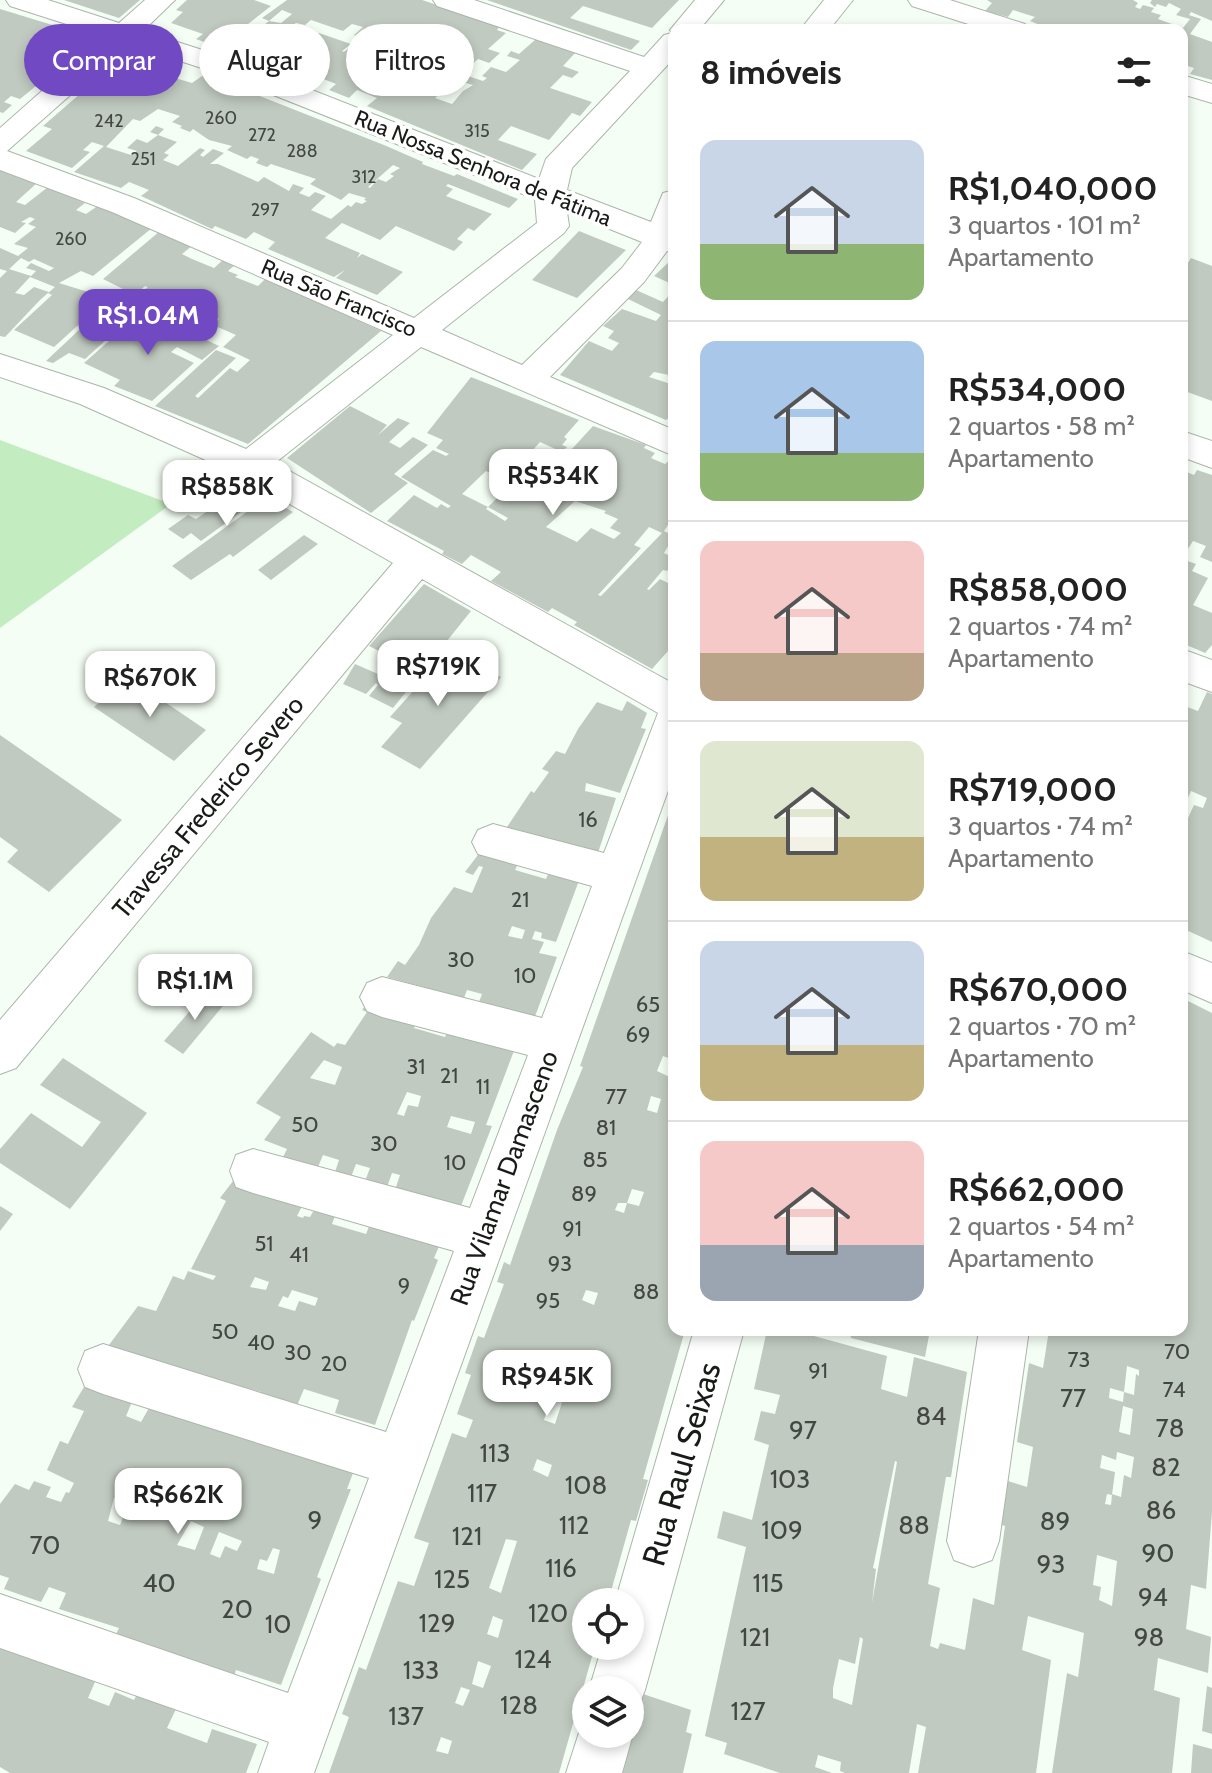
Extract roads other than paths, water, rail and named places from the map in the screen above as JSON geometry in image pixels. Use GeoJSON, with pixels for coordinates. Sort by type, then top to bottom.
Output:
{"type":"FeatureCollection","features":[{"type":"Feature","properties":{"kind":"street","name":"Rua Nossa Senhora de Fátima"},"geometry":{"type":"LineString","coordinates":[[20,0],[98,24]]}},
{"type":"Feature","properties":{"kind":"street"},"geometry":{"type":"LineString","coordinates":[[133,24],[161,0]]}},
{"type":"Feature","properties":{"kind":"street"},"geometry":{"type":"LineString","coordinates":[[447,0],[650,68]]}},
{"type":"Feature","properties":{"kind":"street"},"geometry":{"type":"LineString","coordinates":[[689,24],[710,0]]}},
{"type":"Feature","properties":{"kind":"street"},"geometry":{"type":"LineString","coordinates":[[819,24],[839,0]]}},
{"type":"Feature","properties":{"kind":"street"},"geometry":{"type":"LineString","coordinates":[[922,0],[996,24]]}},
{"type":"Feature","properties":{"kind":"street"},"geometry":{"type":"LineString","coordinates":[[249,465],[553,226],[550,196],[557,166],[668,48]]}},
{"type":"Feature","properties":{"kind":"street","name":"Rua Nossa Senhora de Fátima"},"geometry":{"type":"LineString","coordinates":[[183,52],[667,240]]}},
{"type":"Feature","properties":{"kind":"street"},"geometry":{"type":"LineString","coordinates":[[1188,86],[1212,94]]}},
{"type":"Feature","properties":{"kind":"street"},"geometry":{"type":"LineString","coordinates":[[0,144],[53,96]]}},
{"type":"Feature","properties":{"kind":"street","name":"Rua São Francisco"},"geometry":{"type":"LineString","coordinates":[[0,159],[123,205],[668,441]]}},
{"type":"Feature","properties":{"kind":"street"},"geometry":{"type":"LineString","coordinates":[[526,380],[667,240]]}},
{"type":"Feature","properties":{"kind":"street"},"geometry":{"type":"LineString","coordinates":[[0,365],[92,396],[249,465],[668,700]]}},
{"type":"Feature","properties":{"kind":"street"},"geometry":{"type":"LineString","coordinates":[[1188,445],[1212,455]]}},
{"type":"Feature","properties":{"kind":"street","name":"Travessa Frederico Severo"},"geometry":{"type":"LineString","coordinates":[[0,1053],[416,561]]}},
{"type":"Feature","properties":{"kind":"street"},"geometry":{"type":"LineString","coordinates":[[1188,667],[1212,677]]}},
{"type":"Feature","properties":{"kind":"street","name":"Rua Vilamar Damasceno"},"geometry":{"type":"LineString","coordinates":[[294,1750],[668,735]]}},
{"type":"Feature","properties":{"kind":"street"},"geometry":{"type":"LineString","coordinates":[[493,842],[616,874]]}},
{"type":"Feature","properties":{"kind":"street"},"geometry":{"type":"LineString","coordinates":[[1188,973],[1212,983]]}},
{"type":"Feature","properties":{"kind":"street"},"geometry":{"type":"LineString","coordinates":[[382,997],[554,1041]]}},
{"type":"Feature","properties":{"kind":"street"},"geometry":{"type":"LineString","coordinates":[[253,1171],[482,1235]]}},
{"type":"Feature","properties":{"kind":"street","name":"Rua Raul Seixas"},"geometry":{"type":"LineString","coordinates":[[644,1595],[717,1336]]}},
{"type":"Feature","properties":{"kind":"street"},"geometry":{"type":"LineString","coordinates":[[973,1541],[1003,1336]]}},
{"type":"Feature","properties":{"kind":"street"},"geometry":{"type":"LineString","coordinates":[[103,1369],[401,1462]]}},
{"type":"Feature","properties":{"kind":"street"},"geometry":{"type":"LineString","coordinates":[[0,1621],[294,1750]]}},
{"type":"Feature","properties":{"kind":"street"},"geometry":{"type":"LineString","coordinates":[[594,1773],[601,1748]]}}]}
